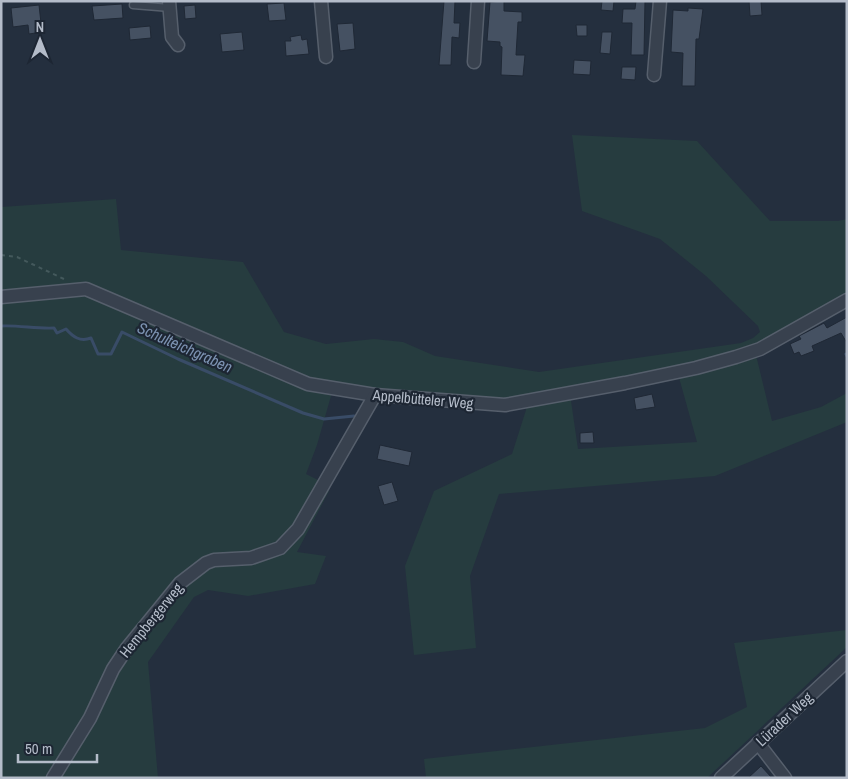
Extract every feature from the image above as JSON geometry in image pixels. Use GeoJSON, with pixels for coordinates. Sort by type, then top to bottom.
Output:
{"type":"FeatureCollection","features":[{"type":"Feature","properties":{"kind":"street"},"geometry":{"type":"LineString","coordinates":[[321,1],[326,57]]}},
{"type":"Feature","properties":{"kind":"street"},"geometry":{"type":"LineString","coordinates":[[474,62],[478,1]]}},
{"type":"Feature","properties":{"kind":"street"},"geometry":{"type":"LineString","coordinates":[[654,75],[660,1]]}},
{"type":"Feature","properties":{"kind":"street"},"geometry":{"type":"LineString","coordinates":[[169,5],[172,37],[178,45]]}},
{"type":"Feature","properties":{"kind":"street","name":"Appelbütteler Weg"},"geometry":{"type":"LineString","coordinates":[[1,297],[86,289],[308,384],[375,395],[505,405],[696,368],[755,351],[847,300]]}},
{"type":"Feature","properties":{"kind":"street","name":"Hempbergerweg"},"geometry":{"type":"LineString","coordinates":[[53,778],[90,718],[114,669],[127,648],[180,583],[206,563],[214,560],[251,558],[280,548],[298,529],[375,395]]}},
{"type":"Feature","properties":{"kind":"street","name":"Lürader Weg"},"geometry":{"type":"LineString","coordinates":[[721,778],[847,661]]}},
{"type":"Feature","properties":{"kind":"street"},"geometry":{"type":"LineString","coordinates":[[758,743],[785,778]]}},
{"type":"Feature","properties":{"kind":"lane"},"geometry":{"type":"LineString","coordinates":[[133,4],[169,5]]}},
{"type":"Feature","properties":{"kind":"path"},"geometry":{"type":"LineString","coordinates":[[1,255],[16,257],[69,281]]}},
{"type":"Feature","properties":{"kind":"green space"},"geometry":{"type":"Polygon","coordinates":[[[572,135],[697,141],[770,221],[838,221],[847,219],[847,300],[755,351],[772,421],[821,407],[847,393],[847,422],[715,476],[499,494],[470,576],[476,648],[414,655],[405,566],[434,491],[512,454],[526,410],[526,402],[333,389],[317,445],[306,474],[324,483],[323,487],[329,491],[297,552],[326,556],[315,584],[248,596],[208,590],[194,597],[148,662],[158,778],[1,778],[1,207],[116,199],[121,250],[243,262],[284,332],[326,344],[374,339],[403,342],[435,356],[539,372],[741,343],[753,338],[760,332],[758,326],[706,276],[660,239],[582,211],[572,135]],[[678,374],[570,394],[578,449],[697,442],[678,374]]]}},
{"type":"Feature","properties":{"kind":"green space"},"geometry":{"type":"Polygon","coordinates":[[[847,630],[847,647],[707,778],[426,778],[424,759],[705,728],[747,707],[734,643],[847,630]]]}},
{"type":"Feature","properties":{"kind":"building"},"geometry":{"type":"Polygon","coordinates":[[[444,1],[455,1],[454,23],[460,23],[459,38],[452,37],[451,65],[439,65],[444,1]]]}},
{"type":"Feature","properties":{"kind":"building"},"geometry":{"type":"Polygon","coordinates":[[[504,1],[504,11],[522,12],[522,22],[518,22],[516,55],[525,55],[523,76],[501,75],[502,47],[500,42],[487,41],[490,2],[504,1]]]}},
{"type":"Feature","properties":{"kind":"building"},"geometry":{"type":"Polygon","coordinates":[[[602,1],[614,1],[613,11],[601,10],[602,1]]]}},
{"type":"Feature","properties":{"kind":"building"},"geometry":{"type":"Polygon","coordinates":[[[636,1],[645,1],[644,55],[631,55],[632,23],[622,23],[623,9],[635,9],[636,1]]]}},
{"type":"Feature","properties":{"kind":"building"},"geometry":{"type":"Polygon","coordinates":[[[749,1],[761,1],[762,15],[750,16],[749,1]]]}},
{"type":"Feature","properties":{"kind":"building"},"geometry":{"type":"Polygon","coordinates":[[[284,3],[286,20],[269,21],[267,4],[284,3]]]}},
{"type":"Feature","properties":{"kind":"building"},"geometry":{"type":"Polygon","coordinates":[[[122,4],[123,18],[94,20],[92,6],[122,4]]]}},
{"type":"Feature","properties":{"kind":"building"},"geometry":{"type":"Polygon","coordinates":[[[39,5],[42,32],[29,34],[28,25],[13,27],[11,8],[39,5]]]}},
{"type":"Feature","properties":{"kind":"building"},"geometry":{"type":"Polygon","coordinates":[[[195,5],[196,18],[185,19],[184,6],[195,5]]]}},
{"type":"Feature","properties":{"kind":"building"},"geometry":{"type":"Polygon","coordinates":[[[688,8],[703,9],[699,39],[696,39],[695,86],[682,86],[683,53],[671,52],[673,10],[688,11],[688,8]]]}},
{"type":"Feature","properties":{"kind":"building"},"geometry":{"type":"Polygon","coordinates":[[[353,23],[355,49],[340,51],[337,24],[353,23]]]}},
{"type":"Feature","properties":{"kind":"building"},"geometry":{"type":"Polygon","coordinates":[[[576,25],[587,25],[587,36],[577,36],[576,25]]]}},
{"type":"Feature","properties":{"kind":"building"},"geometry":{"type":"Polygon","coordinates":[[[150,26],[151,38],[130,40],[129,28],[150,26]]]}},
{"type":"Feature","properties":{"kind":"building"},"geometry":{"type":"Polygon","coordinates":[[[242,32],[244,50],[222,52],[220,34],[242,32]]]}},
{"type":"Feature","properties":{"kind":"building"},"geometry":{"type":"Polygon","coordinates":[[[602,32],[612,32],[610,54],[600,53],[602,32]]]}},
{"type":"Feature","properties":{"kind":"building"},"geometry":{"type":"Polygon","coordinates":[[[301,35],[302,40],[307,39],[309,54],[286,56],[285,41],[291,41],[290,37],[301,35]]]}},
{"type":"Feature","properties":{"kind":"building"},"geometry":{"type":"Polygon","coordinates":[[[574,60],[591,61],[590,75],[573,74],[574,60]]]}},
{"type":"Feature","properties":{"kind":"building"},"geometry":{"type":"Polygon","coordinates":[[[622,67],[636,67],[635,80],[621,79],[622,67]]]}},
{"type":"Feature","properties":{"kind":"building"},"geometry":{"type":"Polygon","coordinates":[[[847,317],[847,343],[841,333],[812,346],[814,351],[801,356],[799,352],[794,354],[790,344],[801,339],[799,336],[824,323],[827,328],[847,317]]]}},
{"type":"Feature","properties":{"kind":"building"},"geometry":{"type":"Polygon","coordinates":[[[652,394],[655,407],[636,410],[634,398],[652,394]]]}},
{"type":"Feature","properties":{"kind":"building"},"geometry":{"type":"Polygon","coordinates":[[[593,432],[594,443],[580,443],[580,433],[593,432]]]}},
{"type":"Feature","properties":{"kind":"building"},"geometry":{"type":"Polygon","coordinates":[[[380,445],[412,452],[409,466],[377,459],[380,445]]]}},
{"type":"Feature","properties":{"kind":"building"},"geometry":{"type":"Polygon","coordinates":[[[392,482],[398,501],[384,505],[378,486],[392,482]]]}},
{"type":"Feature","properties":{"kind":"building"},"geometry":{"type":"Polygon","coordinates":[[[761,766],[772,778],[748,778],[761,766]]]}},
{"type":"Feature","properties":{"kind":"waterway","name":"Schulteichgraben"},"geometry":{"type":"LineString","coordinates":[[1,326],[54,328],[57,333],[66,329],[77,338],[91,338],[98,354],[111,354],[122,332],[178,359],[303,413],[324,419],[354,416]]}}]}
